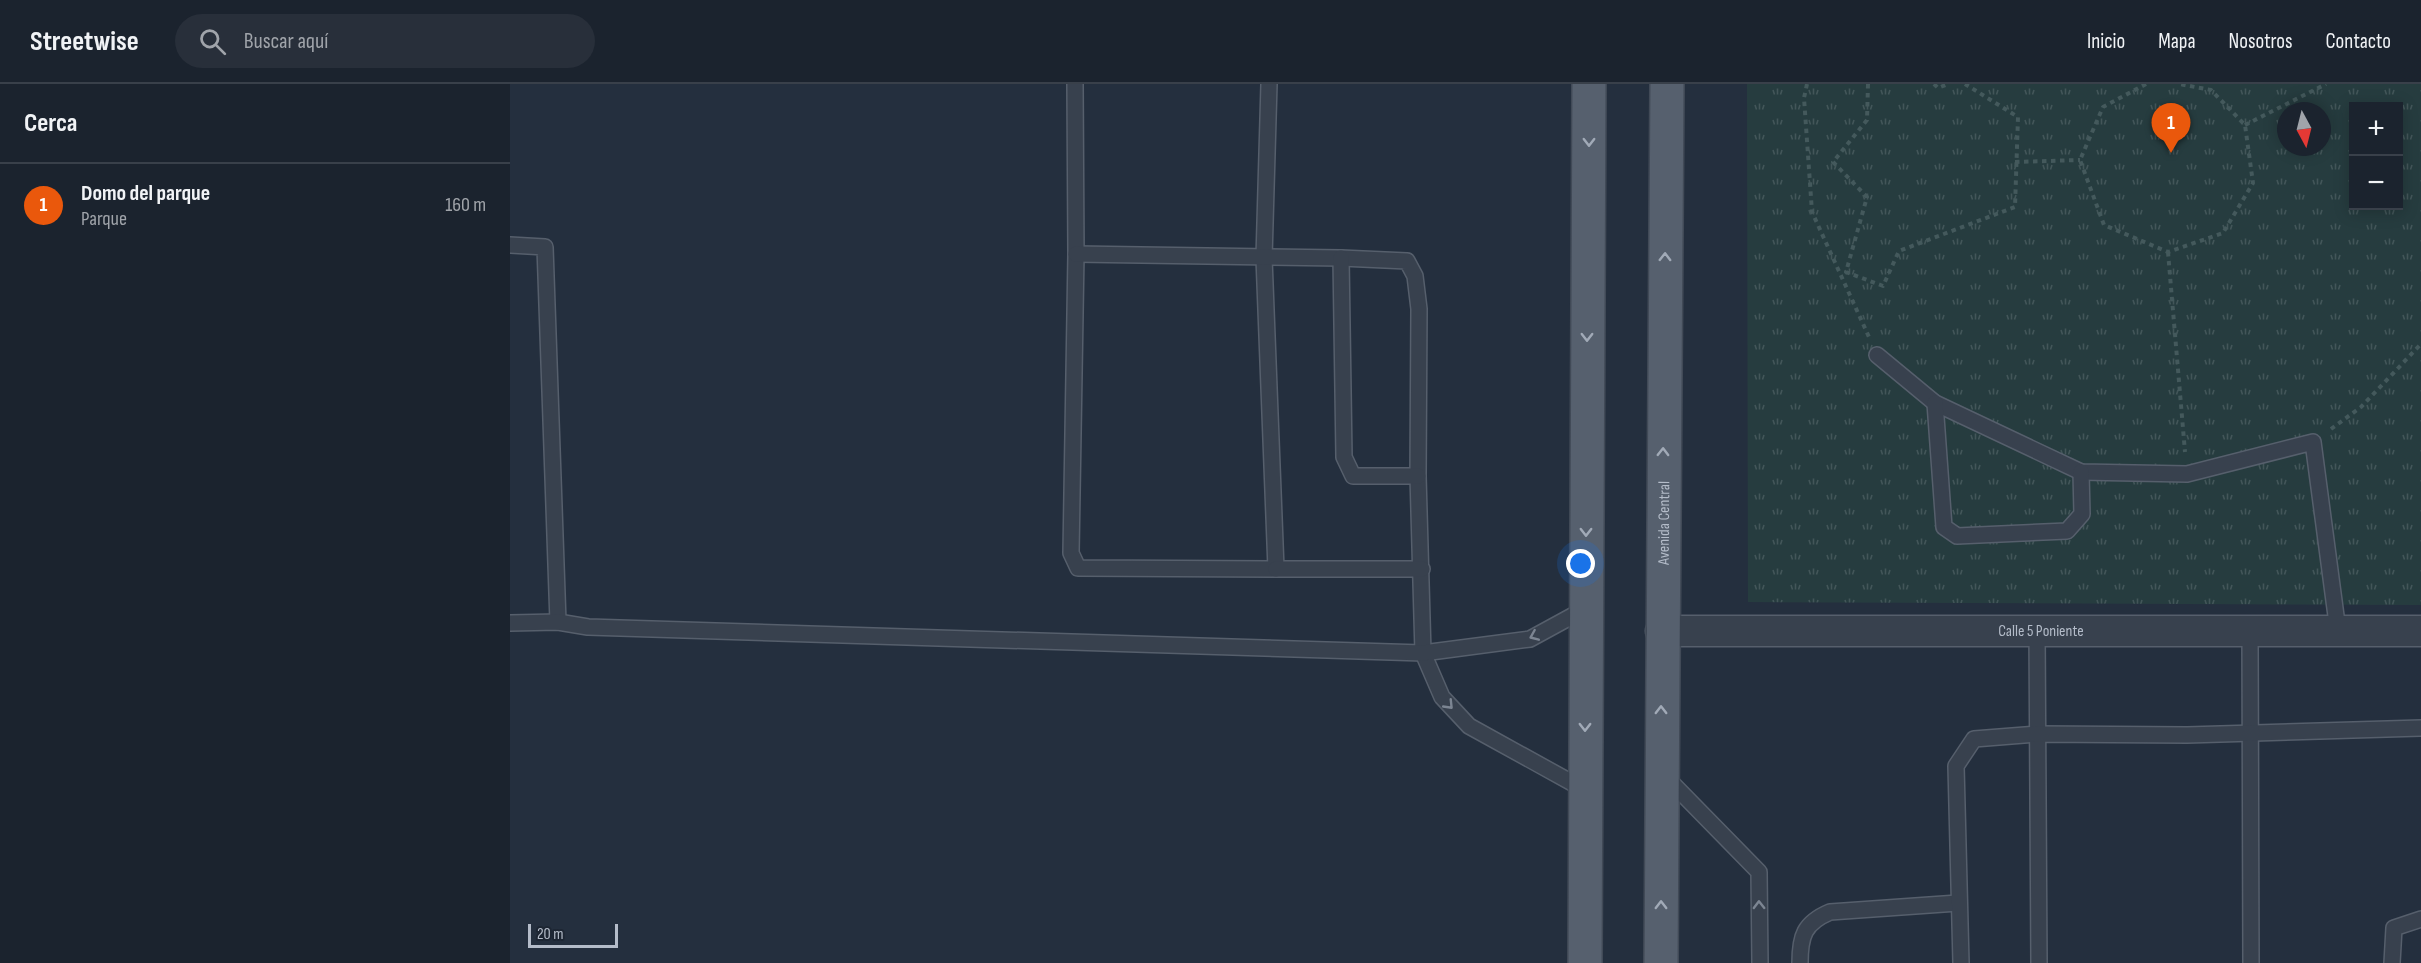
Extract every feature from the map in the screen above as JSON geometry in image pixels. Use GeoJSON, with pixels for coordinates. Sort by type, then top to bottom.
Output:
{"type":"FeatureCollection","features":[{"type":"Feature","properties":{"kind":"main road"},"geometry":{"type":"LineString","coordinates":[[1585,963],[1589,84]]}},
{"type":"Feature","properties":{"kind":"main road","name":"Avenida Central"},"geometry":{"type":"LineString","coordinates":[[1661,963],[1661,632],[1667,84]]}},
{"type":"Feature","properties":{"kind":"street","name":"Calle 5 Poniente"},"geometry":{"type":"LineString","coordinates":[[1661,632],[2421,631]]}},
{"type":"Feature","properties":{"kind":"lane"},"geometry":{"type":"LineString","coordinates":[[1075,84],[1076,254],[1071,553],[1078,568],[1422,568]]}},
{"type":"Feature","properties":{"kind":"lane"},"geometry":{"type":"LineString","coordinates":[[1269,84],[1264,258],[1276,569]]}},
{"type":"Feature","properties":{"kind":"lane"},"geometry":{"type":"LineString","coordinates":[[510,244],[545,247],[558,622]]}},
{"type":"Feature","properties":{"kind":"lane"},"geometry":{"type":"LineString","coordinates":[[1076,254],[1407,261],[1415,276],[1419,309],[1418,476],[1423,653],[1442,697],[1469,726],[1585,790]]}},
{"type":"Feature","properties":{"kind":"lane"},"geometry":{"type":"LineString","coordinates":[[1341,258],[1344,457],[1353,476],[1418,476]]}},
{"type":"Feature","properties":{"kind":"lane"},"geometry":{"type":"LineString","coordinates":[[1877,356],[1935,403],[2081,472],[2187,474],[2313,442],[2338,631]]}},
{"type":"Feature","properties":{"kind":"lane"},"geometry":{"type":"LineString","coordinates":[[1935,403],[1944,527],[1957,536],[2067,531],[2082,514],[2081,472]]}},
{"type":"Feature","properties":{"kind":"lane"},"geometry":{"type":"LineString","coordinates":[[510,623],[558,622],[600,627],[1423,653],[1530,639],[1586,609]]}},
{"type":"Feature","properties":{"kind":"lane"},"geometry":{"type":"LineString","coordinates":[[2037,631],[2039,963]]}},
{"type":"Feature","properties":{"kind":"lane"},"geometry":{"type":"LineString","coordinates":[[2250,631],[2248,733],[2252,963]]}},
{"type":"Feature","properties":{"kind":"lane"},"geometry":{"type":"LineString","coordinates":[[1961,963],[1956,766],[1974,739],[2038,734],[2248,733],[2421,728]]}},
{"type":"Feature","properties":{"kind":"lane"},"geometry":{"type":"LineString","coordinates":[[1661,772],[1759,873],[1760,963]]}},
{"type":"Feature","properties":{"kind":"lane"},"geometry":{"type":"LineString","coordinates":[[1800,963],[1800,940],[1814,919],[1830,912],[1958,903]]}},
{"type":"Feature","properties":{"kind":"lane"},"geometry":{"type":"LineString","coordinates":[[2392,963],[2394,928],[2421,920]]}},
{"type":"Feature","properties":{"kind":"path"},"geometry":{"type":"LineString","coordinates":[[1807,84],[1804,98],[1812,212],[1877,356]]}},
{"type":"Feature","properties":{"kind":"path"},"geometry":{"type":"LineString","coordinates":[[1868,84],[1867,120],[1833,162],[1867,197],[1846,272],[1883,286],[1899,250],[2016,207],[2015,162],[2018,117],[1965,84]]}},
{"type":"Feature","properties":{"kind":"path"},"geometry":{"type":"LineString","coordinates":[[1934,84],[1938,88],[1948,84]]}},
{"type":"Feature","properties":{"kind":"path"},"geometry":{"type":"LineString","coordinates":[[2146,84],[2103,107],[2080,160],[2104,225],[2168,252],[2223,233],[2253,183],[2245,125],[2211,90],[2179,84]]}},
{"type":"Feature","properties":{"kind":"path"},"geometry":{"type":"LineString","coordinates":[[2211,90],[2214,84]]}},
{"type":"Feature","properties":{"kind":"path"},"geometry":{"type":"LineString","coordinates":[[2245,125],[2326,84]]}},
{"type":"Feature","properties":{"kind":"path"},"geometry":{"type":"LineString","coordinates":[[2015,162],[2080,160]]}},
{"type":"Feature","properties":{"kind":"path"},"geometry":{"type":"LineString","coordinates":[[2168,252],[2187,474]]}},
{"type":"Feature","properties":{"kind":"path"},"geometry":{"type":"LineString","coordinates":[[2313,442],[2361,407],[2421,344]]}},
{"type":"Feature","properties":{"kind":"green space"},"geometry":{"type":"Polygon","coordinates":[[[1747,84],[2421,84],[2421,605],[1748,602],[1747,84]]]}},
{"type":"Feature","properties":{"kind":"place","name":"Domo del parque"},"geometry":{"type":"Point","coordinates":[2171,153]}}]}
